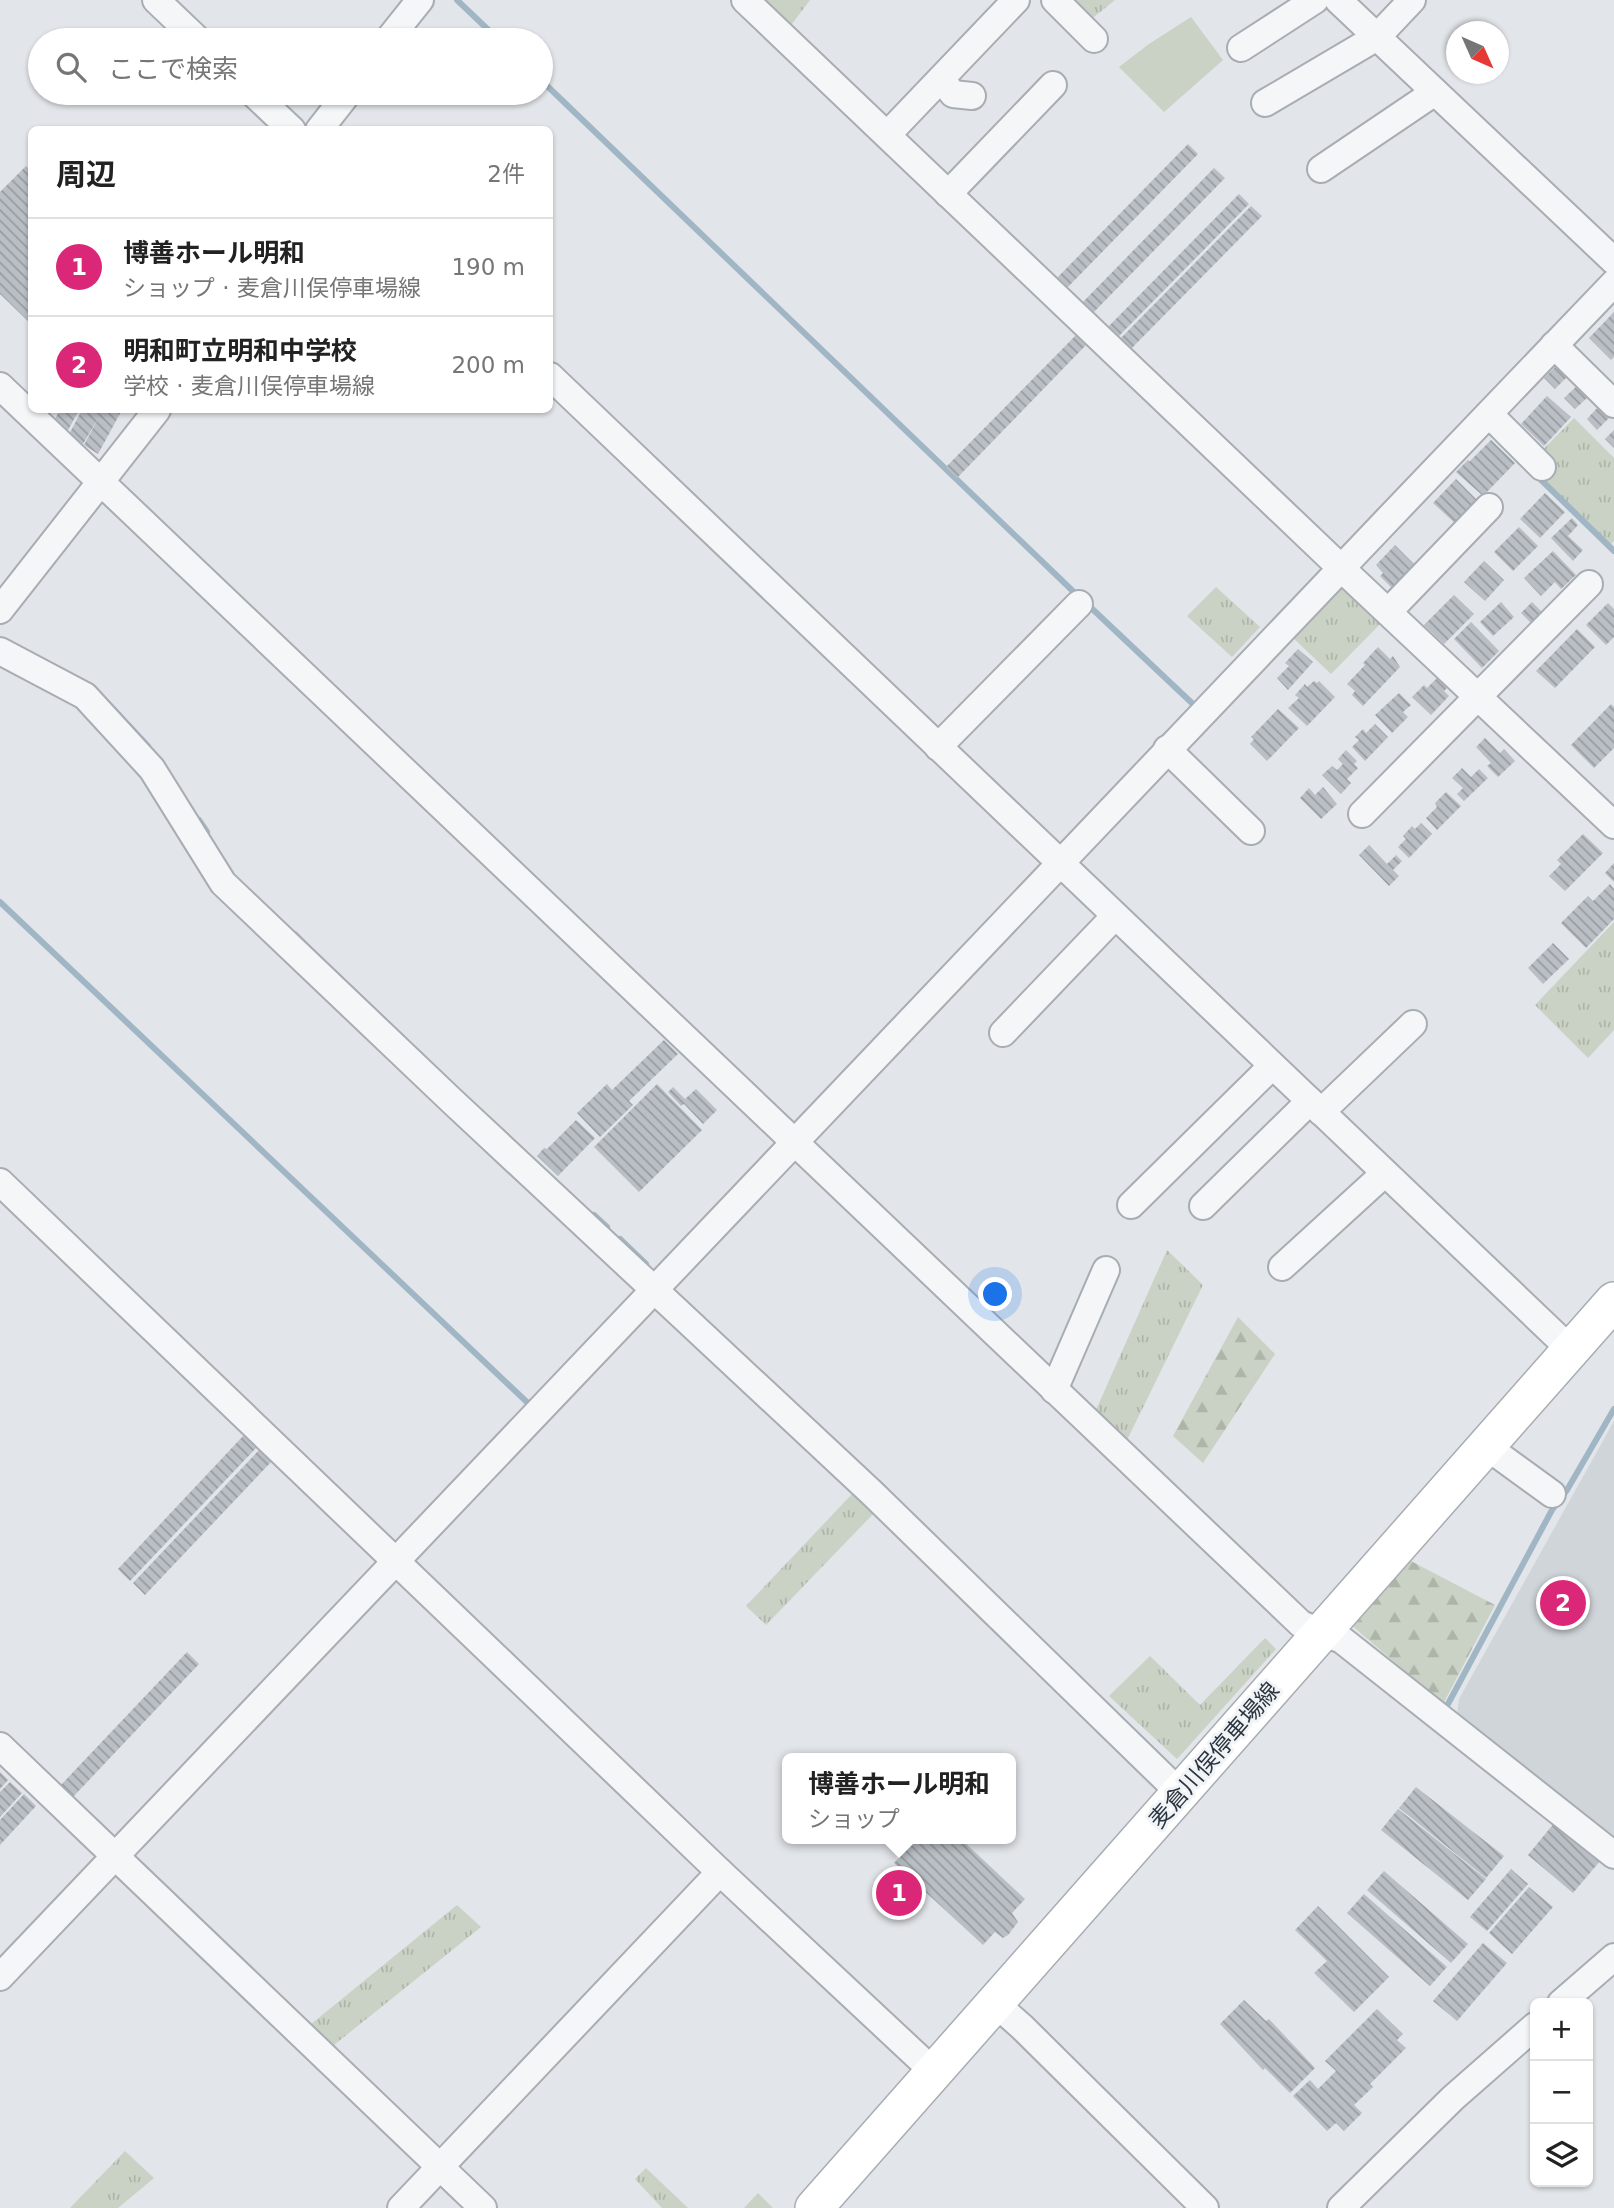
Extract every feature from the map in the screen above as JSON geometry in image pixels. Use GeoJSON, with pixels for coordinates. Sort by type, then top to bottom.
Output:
{"type":"FeatureCollection","features":[{"type":"Feature","properties":{"kind":"main road","name":"麦倉川俣停車場線"},"geometry":{"type":"LineString","coordinates":[[814,2208],[1614,1301]]}},
{"type":"Feature","properties":{"kind":"street"},"geometry":{"type":"LineString","coordinates":[[156,0],[185,28]]}},
{"type":"Feature","properties":{"kind":"street"},"geometry":{"type":"LineString","coordinates":[[398,28],[420,0]]}},
{"type":"Feature","properties":{"kind":"street"},"geometry":{"type":"LineString","coordinates":[[745,0],[1614,825]]}},
{"type":"Feature","properties":{"kind":"street"},"geometry":{"type":"LineString","coordinates":[[887,135],[1016,0]]}},
{"type":"Feature","properties":{"kind":"street"},"geometry":{"type":"LineString","coordinates":[[1055,0],[1094,39]]}},
{"type":"Feature","properties":{"kind":"street"},"geometry":{"type":"LineString","coordinates":[[1241,48],[1315,0]]}},
{"type":"Feature","properties":{"kind":"street"},"geometry":{"type":"LineString","coordinates":[[1338,0],[1614,261]]}},
{"type":"Feature","properties":{"kind":"street"},"geometry":{"type":"LineString","coordinates":[[1265,103],[1377,37],[1412,0]]}},
{"type":"Feature","properties":{"kind":"street"},"geometry":{"type":"LineString","coordinates":[[941,79],[953,94],[972,96]]}},
{"type":"Feature","properties":{"kind":"street"},"geometry":{"type":"LineString","coordinates":[[948,194],[1053,85]]}},
{"type":"Feature","properties":{"kind":"street"},"geometry":{"type":"LineString","coordinates":[[1321,169],[1435,92]]}},
{"type":"Feature","properties":{"kind":"street"},"geometry":{"type":"LineString","coordinates":[[266,105],[288,126]]}},
{"type":"Feature","properties":{"kind":"street"},"geometry":{"type":"LineString","coordinates":[[322,126],[339,105]]}},
{"type":"Feature","properties":{"kind":"street"},"geometry":{"type":"LineString","coordinates":[[0,1977],[1614,283]]}},
{"type":"Feature","properties":{"kind":"street"},"geometry":{"type":"LineString","coordinates":[[1554,345],[1614,404]]}},
{"type":"Feature","properties":{"kind":"street"},"geometry":{"type":"LineString","coordinates":[[553,379],[1571,1350]]}},
{"type":"Feature","properties":{"kind":"street"},"geometry":{"type":"LineString","coordinates":[[0,386],[1301,1624],[1333,1634],[1342,1640],[1614,1855]]}},
{"type":"Feature","properties":{"kind":"street"},"geometry":{"type":"LineString","coordinates":[[0,610],[155,413]]}},
{"type":"Feature","properties":{"kind":"street"},"geometry":{"type":"LineString","coordinates":[[1489,414],[1542,467]]}},
{"type":"Feature","properties":{"kind":"street"},"geometry":{"type":"LineString","coordinates":[[1388,612],[1489,506]]}},
{"type":"Feature","properties":{"kind":"street"},"geometry":{"type":"LineString","coordinates":[[1362,814],[1589,584]]}},
{"type":"Feature","properties":{"kind":"street"},"geometry":{"type":"LineString","coordinates":[[938,747],[1079,604]]}},
{"type":"Feature","properties":{"kind":"street"},"geometry":{"type":"LineString","coordinates":[[0,651],[85,696],[152,769],[223,883],[872,1493],[1180,1793]]}},
{"type":"Feature","properties":{"kind":"street"},"geometry":{"type":"LineString","coordinates":[[1167,750],[1251,831]]}},
{"type":"Feature","properties":{"kind":"street"},"geometry":{"type":"LineString","coordinates":[[1003,1033],[1115,916]]}},
{"type":"Feature","properties":{"kind":"street"},"geometry":{"type":"LineString","coordinates":[[1203,1206],[1413,1024]]}},
{"type":"Feature","properties":{"kind":"street"},"geometry":{"type":"LineString","coordinates":[[1131,1205],[1272,1066]]}},
{"type":"Feature","properties":{"kind":"street"},"geometry":{"type":"LineString","coordinates":[[1282,1268],[1385,1173]]}},
{"type":"Feature","properties":{"kind":"street"},"geometry":{"type":"LineString","coordinates":[[0,1182],[720,1872],[933,2071]]}},
{"type":"Feature","properties":{"kind":"street"},"geometry":{"type":"LineString","coordinates":[[1054,1390],[1107,1270]]}},
{"type":"Feature","properties":{"kind":"street"},"geometry":{"type":"LineString","coordinates":[[1486,1446],[1552,1494]]}},
{"type":"Feature","properties":{"kind":"street"},"geometry":{"type":"LineString","coordinates":[[0,1746],[483,2208]]}},
{"type":"Feature","properties":{"kind":"street"},"geometry":{"type":"LineString","coordinates":[[401,2208],[720,1872]]}},
{"type":"Feature","properties":{"kind":"street"},"geometry":{"type":"LineString","coordinates":[[1567,1998],[1614,1957]]}},
{"type":"Feature","properties":{"kind":"street"},"geometry":{"type":"LineString","coordinates":[[996,2004],[1205,2208]]}},
{"type":"Feature","properties":{"kind":"street"},"geometry":{"type":"LineString","coordinates":[[1341,2208],[1453,2098],[1530,2030]]}},
{"type":"Feature","properties":{"kind":"shaded area"},"geometry":{"type":"Polygon","coordinates":[[[1614,1421],[1614,1836],[1456,1723],[1459,1699],[1614,1421]]]}},
{"type":"Feature","properties":{"kind":"green space"},"geometry":{"type":"Polygon","coordinates":[[[760,0],[810,0],[789,28],[760,0]]]}},
{"type":"Feature","properties":{"kind":"green space"},"geometry":{"type":"Polygon","coordinates":[[[1067,0],[1115,0],[1089,21],[1067,0]]]}},
{"type":"Feature","properties":{"kind":"green space"},"geometry":{"type":"Polygon","coordinates":[[[1191,17],[1223,60],[1164,112],[1119,67],[1191,17]]]}},
{"type":"Feature","properties":{"kind":"green space"},"geometry":{"type":"Polygon","coordinates":[[[1574,418],[1614,458],[1614,541],[1610,545],[1528,465],[1574,418]]]}},
{"type":"Feature","properties":{"kind":"green space"},"geometry":{"type":"Polygon","coordinates":[[[1340,581],[1386,618],[1331,674],[1288,633],[1340,581]]]}},
{"type":"Feature","properties":{"kind":"green space"},"geometry":{"type":"Polygon","coordinates":[[[1216,587],[1260,627],[1232,657],[1187,616],[1216,587]]]}},
{"type":"Feature","properties":{"kind":"green space"},"geometry":{"type":"Polygon","coordinates":[[[1614,922],[1614,1030],[1588,1058],[1535,1005],[1614,922]]]}},
{"type":"Feature","properties":{"kind":"green space"},"geometry":{"type":"Polygon","coordinates":[[[1167,1250],[1203,1285],[1126,1442],[1096,1410],[1167,1250]]]}},
{"type":"Feature","properties":{"kind":"green space"},"geometry":{"type":"Polygon","coordinates":[[[1238,1317],[1275,1354],[1203,1463],[1173,1436],[1238,1317]]]}},
{"type":"Feature","properties":{"kind":"green space"},"geometry":{"type":"Polygon","coordinates":[[[854,1492],[875,1512],[766,1625],[746,1606],[854,1492]]]}},
{"type":"Feature","properties":{"kind":"green space"},"geometry":{"type":"Polygon","coordinates":[[[1407,1559],[1495,1605],[1443,1704],[1349,1623],[1407,1559]]]}},
{"type":"Feature","properties":{"kind":"green space"},"geometry":{"type":"Polygon","coordinates":[[[1265,1638],[1276,1649],[1177,1759],[1109,1696],[1150,1656],[1200,1705],[1265,1638]]]}},
{"type":"Feature","properties":{"kind":"green space"},"geometry":{"type":"Polygon","coordinates":[[[457,1905],[481,1927],[334,2045],[310,2025],[457,1905]]]}},
{"type":"Feature","properties":{"kind":"green space"},"geometry":{"type":"Polygon","coordinates":[[[125,2151],[154,2178],[118,2208],[70,2208],[125,2151]]]}},
{"type":"Feature","properties":{"kind":"green space"},"geometry":{"type":"Polygon","coordinates":[[[646,2168],[688,2208],[662,2208],[635,2179],[646,2168]]]}},
{"type":"Feature","properties":{"kind":"green space"},"geometry":{"type":"Polygon","coordinates":[[[758,2193],[773,2208],[744,2208],[758,2193]]]}},
{"type":"Feature","properties":{"kind":"water"},"geometry":{"type":"Polygon","coordinates":[[[15,643],[94,684],[151,745],[147,749],[13,645],[15,643]]]}},
{"type":"Feature","properties":{"kind":"water"},"geometry":{"type":"Polygon","coordinates":[[[296,931],[456,1085],[451,1089],[292,935],[296,931]]]}},
{"type":"Feature","properties":{"kind":"building"},"geometry":{"type":"Polygon","coordinates":[[[1188,144],[1198,154],[1065,290],[1055,280],[1188,144]]]}},
{"type":"Feature","properties":{"kind":"building"},"geometry":{"type":"Polygon","coordinates":[[[26,166],[28,168],[28,321],[0,294],[0,192],[26,166]]]}},
{"type":"Feature","properties":{"kind":"building"},"geometry":{"type":"Polygon","coordinates":[[[1214,168],[1225,178],[1092,314],[1081,304],[1214,168]]]}},
{"type":"Feature","properties":{"kind":"building"},"geometry":{"type":"Polygon","coordinates":[[[1239,194],[1249,204],[1116,339],[1106,329],[1239,194]]]}},
{"type":"Feature","properties":{"kind":"building"},"geometry":{"type":"Polygon","coordinates":[[[1251,206],[1262,216],[1129,351],[1118,341],[1251,206]]]}},
{"type":"Feature","properties":{"kind":"building"},"geometry":{"type":"Polygon","coordinates":[[[1614,312],[1614,357],[1611,360],[1589,338],[1614,312]]]}},
{"type":"Feature","properties":{"kind":"building"},"geometry":{"type":"Polygon","coordinates":[[[1079,332],[1089,342],[957,478],[946,467],[1079,332]]]}},
{"type":"Feature","properties":{"kind":"building"},"geometry":{"type":"Polygon","coordinates":[[[1556,366],[1567,377],[1555,389],[1544,378],[1556,366]]]}},
{"type":"Feature","properties":{"kind":"building"},"geometry":{"type":"Polygon","coordinates":[[[1577,386],[1588,397],[1575,409],[1564,398],[1577,386]]]}},
{"type":"Feature","properties":{"kind":"building"},"geometry":{"type":"Polygon","coordinates":[[[1547,396],[1571,417],[1544,446],[1521,424],[1547,396]]]}},
{"type":"Feature","properties":{"kind":"building"},"geometry":{"type":"Polygon","coordinates":[[[1599,406],[1610,417],[1597,430],[1587,419],[1599,406]]]}},
{"type":"Feature","properties":{"kind":"building"},"geometry":{"type":"Polygon","coordinates":[[[58,413],[77,413],[66,434],[51,426],[58,413]]]}},
{"type":"Feature","properties":{"kind":"building"},"geometry":{"type":"Polygon","coordinates":[[[80,413],[120,413],[98,454],[84,445],[99,417],[83,444],[68,436],[80,413]]]}},
{"type":"Feature","properties":{"kind":"building"},"geometry":{"type":"Polygon","coordinates":[[[1614,430],[1614,448],[1605,439],[1614,430]]]}},
{"type":"Feature","properties":{"kind":"building"},"geometry":{"type":"Polygon","coordinates":[[[1491,440],[1515,463],[1483,496],[1456,472],[1491,440]]]}},
{"type":"Feature","properties":{"kind":"building"},"geometry":{"type":"Polygon","coordinates":[[[1456,479],[1478,501],[1456,524],[1433,503],[1456,479]]]}},
{"type":"Feature","properties":{"kind":"building"},"geometry":{"type":"Polygon","coordinates":[[[1545,493],[1565,512],[1540,538],[1520,519],[1545,493]]]}},
{"type":"Feature","properties":{"kind":"building"},"geometry":{"type":"Polygon","coordinates":[[[1572,518],[1578,525],[1568,536],[1583,550],[1573,561],[1551,538],[1572,518]]]}},
{"type":"Feature","properties":{"kind":"building"},"geometry":{"type":"Polygon","coordinates":[[[1519,527],[1538,546],[1513,571],[1494,552],[1519,527]]]}},
{"type":"Feature","properties":{"kind":"building"},"geometry":{"type":"Polygon","coordinates":[[[1395,545],[1416,566],[1393,589],[1380,576],[1383,573],[1376,565],[1395,545]]]}},
{"type":"Feature","properties":{"kind":"building"},"geometry":{"type":"Polygon","coordinates":[[[1553,551],[1576,575],[1561,589],[1555,582],[1541,596],[1524,578],[1553,551]]]}},
{"type":"Feature","properties":{"kind":"building"},"geometry":{"type":"Polygon","coordinates":[[[1484,561],[1504,580],[1485,601],[1464,582],[1484,561]]]}},
{"type":"Feature","properties":{"kind":"building"},"geometry":{"type":"Polygon","coordinates":[[[1454,595],[1474,614],[1444,644],[1424,625],[1454,595]]]}},
{"type":"Feature","properties":{"kind":"building"},"geometry":{"type":"Polygon","coordinates":[[[1501,602],[1514,617],[1493,636],[1480,622],[1501,602]]]}},
{"type":"Feature","properties":{"kind":"building"},"geometry":{"type":"Polygon","coordinates":[[[1532,602],[1543,613],[1532,624],[1521,613],[1532,602]]]}},
{"type":"Feature","properties":{"kind":"building"},"geometry":{"type":"Polygon","coordinates":[[[1608,603],[1614,609],[1614,637],[1606,645],[1586,625],[1608,603]]]}},
{"type":"Feature","properties":{"kind":"building"},"geometry":{"type":"Polygon","coordinates":[[[1471,622],[1499,651],[1482,668],[1454,639],[1471,622]]]}},
{"type":"Feature","properties":{"kind":"building"},"geometry":{"type":"Polygon","coordinates":[[[1577,629],[1595,647],[1555,688],[1536,671],[1577,629]]]}},
{"type":"Feature","properties":{"kind":"building"},"geometry":{"type":"Polygon","coordinates":[[[1378,647],[1390,659],[1393,656],[1400,667],[1363,706],[1352,695],[1355,691],[1347,684],[1378,647]]]}},
{"type":"Feature","properties":{"kind":"building"},"geometry":{"type":"Polygon","coordinates":[[[1298,649],[1313,662],[1288,690],[1277,678],[1289,666],[1285,663],[1298,649]]]}},
{"type":"Feature","properties":{"kind":"building"},"geometry":{"type":"Polygon","coordinates":[[[1438,677],[1448,687],[1444,691],[1449,696],[1431,715],[1412,697],[1424,685],[1427,688],[1438,677]]]}},
{"type":"Feature","properties":{"kind":"building"},"geometry":{"type":"Polygon","coordinates":[[[1314,681],[1319,681],[1335,697],[1307,726],[1288,708],[1299,698],[1295,695],[1305,684],[1307,687],[1314,681]]]}},
{"type":"Feature","properties":{"kind":"building"},"geometry":{"type":"Polygon","coordinates":[[[1399,693],[1411,705],[1403,712],[1408,717],[1392,733],[1375,715],[1399,693]]]}},
{"type":"Feature","properties":{"kind":"building"},"geometry":{"type":"Polygon","coordinates":[[[1611,704],[1614,707],[1614,748],[1594,768],[1571,745],[1611,704]]]}},
{"type":"Feature","properties":{"kind":"building"},"geometry":{"type":"Polygon","coordinates":[[[1278,709],[1299,728],[1267,761],[1250,744],[1254,739],[1251,737],[1278,709]]]}},
{"type":"Feature","properties":{"kind":"building"},"geometry":{"type":"Polygon","coordinates":[[[1375,724],[1388,737],[1365,761],[1352,747],[1359,740],[1355,737],[1363,729],[1366,733],[1375,724]]]}},
{"type":"Feature","properties":{"kind":"building"},"geometry":{"type":"Polygon","coordinates":[[[1485,738],[1500,753],[1504,749],[1515,761],[1498,777],[1487,766],[1491,763],[1476,747],[1485,738]]]}},
{"type":"Feature","properties":{"kind":"building"},"geometry":{"type":"Polygon","coordinates":[[[1346,750],[1357,761],[1354,764],[1358,768],[1347,779],[1351,783],[1341,794],[1322,775],[1332,766],[1337,770],[1343,764],[1338,759],[1346,750]]]}},
{"type":"Feature","properties":{"kind":"building"},"geometry":{"type":"Polygon","coordinates":[[[1462,768],[1471,777],[1479,769],[1488,778],[1464,801],[1457,794],[1463,788],[1452,778],[1462,768]]]}},
{"type":"Feature","properties":{"kind":"building"},"geometry":{"type":"Polygon","coordinates":[[[1323,787],[1337,804],[1321,819],[1300,798],[1309,788],[1315,795],[1323,787]]]}},
{"type":"Feature","properties":{"kind":"building"},"geometry":{"type":"Polygon","coordinates":[[[1446,792],[1461,806],[1437,830],[1426,818],[1446,792]]]}},
{"type":"Feature","properties":{"kind":"building"},"geometry":{"type":"Polygon","coordinates":[[[1421,823],[1432,834],[1409,858],[1398,847],[1406,839],[1403,836],[1412,826],[1415,829],[1421,823]]]}},
{"type":"Feature","properties":{"kind":"building"},"geometry":{"type":"Polygon","coordinates":[[[1583,834],[1603,853],[1565,891],[1549,876],[1561,864],[1557,860],[1583,834]]]}},
{"type":"Feature","properties":{"kind":"building"},"geometry":{"type":"Polygon","coordinates":[[[1369,845],[1387,864],[1396,855],[1402,861],[1393,870],[1399,876],[1389,886],[1359,855],[1369,845]]]}},
{"type":"Feature","properties":{"kind":"building"},"geometry":{"type":"Polygon","coordinates":[[[1614,863],[1614,882],[1605,873],[1614,863]]]}},
{"type":"Feature","properties":{"kind":"building"},"geometry":{"type":"Polygon","coordinates":[[[1610,884],[1614,889],[1614,919],[1586,948],[1561,923],[1588,896],[1593,901],[1610,884]]]}},
{"type":"Feature","properties":{"kind":"building"},"geometry":{"type":"Polygon","coordinates":[[[1553,943],[1569,959],[1543,984],[1528,968],[1553,943]]]}},
{"type":"Feature","properties":{"kind":"building"},"geometry":{"type":"Polygon","coordinates":[[[664,1040],[678,1054],[629,1101],[633,1105],[600,1137],[577,1113],[607,1084],[612,1090],[664,1040]]]}},
{"type":"Feature","properties":{"kind":"building"},"geometry":{"type":"Polygon","coordinates":[[[657,1084],[702,1130],[639,1192],[594,1147],[657,1084]]]}},
{"type":"Feature","properties":{"kind":"building"},"geometry":{"type":"Polygon","coordinates":[[[673,1087],[685,1099],[696,1089],[717,1110],[703,1124],[668,1092],[673,1087]]]}},
{"type":"Feature","properties":{"kind":"building"},"geometry":{"type":"Polygon","coordinates":[[[576,1120],[595,1138],[558,1176],[537,1156],[576,1120]]]}},
{"type":"Feature","properties":{"kind":"building"},"geometry":{"type":"Polygon","coordinates":[[[244,1435],[257,1447],[130,1581],[118,1569],[244,1435]]]}},
{"type":"Feature","properties":{"kind":"building"},"geometry":{"type":"Polygon","coordinates":[[[260,1449],[272,1461],[145,1595],[133,1583],[260,1449]]]}},
{"type":"Feature","properties":{"kind":"building"},"geometry":{"type":"Polygon","coordinates":[[[187,1652],[199,1664],[72,1798],[60,1786],[187,1652]]]}},
{"type":"Feature","properties":{"kind":"building"},"geometry":{"type":"Polygon","coordinates":[[[0,1772],[8,1780],[0,1789],[0,1772]]]}},
{"type":"Feature","properties":{"kind":"building"},"geometry":{"type":"Polygon","coordinates":[[[10,1782],[22,1793],[0,1817],[0,1792],[10,1782]]]}},
{"type":"Feature","properties":{"kind":"building"},"geometry":{"type":"Polygon","coordinates":[[[1416,1787],[1504,1856],[1486,1878],[1399,1808],[1416,1787]]]}},
{"type":"Feature","properties":{"kind":"building"},"geometry":{"type":"Polygon","coordinates":[[[24,1794],[36,1806],[0,1845],[0,1820],[24,1794]]]}},
{"type":"Feature","properties":{"kind":"building"},"geometry":{"type":"Polygon","coordinates":[[[1398,1809],[1486,1879],[1468,1900],[1381,1830],[1398,1809]]]}},
{"type":"Feature","properties":{"kind":"building"},"geometry":{"type":"Polygon","coordinates":[[[1555,1822],[1601,1860],[1573,1893],[1528,1855],[1555,1822]]]}},
{"type":"Feature","properties":{"kind":"building"},"geometry":{"type":"Polygon","coordinates":[[[912,1844],[966,1844],[1025,1899],[1012,1913],[1018,1922],[1008,1935],[1003,1938],[995,1932],[983,1945],[894,1863],[912,1844]]]}},
{"type":"Feature","properties":{"kind":"building"},"geometry":{"type":"Polygon","coordinates":[[[1511,1869],[1528,1884],[1487,1931],[1470,1917],[1511,1869]]]}},
{"type":"Feature","properties":{"kind":"building"},"geometry":{"type":"Polygon","coordinates":[[[1384,1871],[1468,1944],[1451,1963],[1367,1890],[1384,1871]]]}},
{"type":"Feature","properties":{"kind":"building"},"geometry":{"type":"Polygon","coordinates":[[[1529,1887],[1553,1907],[1512,1954],[1489,1933],[1529,1887]]]}},
{"type":"Feature","properties":{"kind":"building"},"geometry":{"type":"Polygon","coordinates":[[[1364,1894],[1447,1967],[1430,1986],[1347,1913],[1364,1894]]]}},
{"type":"Feature","properties":{"kind":"building"},"geometry":{"type":"Polygon","coordinates":[[[1318,1906],[1389,1977],[1354,2012],[1314,1973],[1327,1961],[1295,1930],[1318,1906]]]}},
{"type":"Feature","properties":{"kind":"building"},"geometry":{"type":"Polygon","coordinates":[[[1483,1943],[1507,1963],[1457,2021],[1433,2001],[1483,1943]]]}},
{"type":"Feature","properties":{"kind":"building"},"geometry":{"type":"Polygon","coordinates":[[[1244,2000],[1266,2021],[1269,2019],[1315,2068],[1290,2093],[1265,2068],[1263,2070],[1220,2024],[1244,2000]]]}},
{"type":"Feature","properties":{"kind":"building"},"geometry":{"type":"Polygon","coordinates":[[[1377,2009],[1403,2034],[1397,2040],[1406,2048],[1370,2084],[1373,2087],[1354,2105],[1362,2113],[1344,2131],[1336,2123],[1327,2131],[1293,2096],[1310,2080],[1318,2089],[1336,2071],[1325,2061],[1377,2009]]]}},
{"type":"Feature","properties":{"kind":"waterway"},"geometry":{"type":"LineString","coordinates":[[457,0],[486,28]]}},
{"type":"Feature","properties":{"kind":"waterway"},"geometry":{"type":"LineString","coordinates":[[553,92],[1078,596]]}},
{"type":"Feature","properties":{"kind":"waterway"},"geometry":{"type":"LineString","coordinates":[[1535,474],[1614,551]]}},
{"type":"Feature","properties":{"kind":"waterway"},"geometry":{"type":"LineString","coordinates":[[1086,603],[1194,705],[1191,709]]}},
{"type":"Feature","properties":{"kind":"waterway"},"geometry":{"type":"LineString","coordinates":[[199,820],[207,832]]}},
{"type":"Feature","properties":{"kind":"waterway"},"geometry":{"type":"LineString","coordinates":[[0,902],[530,1405]]}},
{"type":"Feature","properties":{"kind":"waterway"},"geometry":{"type":"LineString","coordinates":[[594,1215],[607,1227]]}},
{"type":"Feature","properties":{"kind":"waterway"},"geometry":{"type":"LineString","coordinates":[[620,1239],[646,1264]]}},
{"type":"Feature","properties":{"kind":"waterway"},"geometry":{"type":"LineString","coordinates":[[1448,1704],[1552,1510],[1567,1490],[1614,1409]]}},
{"type":"Feature","properties":{"kind":"place","name":"明和町立明和中学校"},"geometry":{"type":"Point","coordinates":[1563,1603]}},
{"type":"Feature","properties":{"kind":"place","name":"博善ホール明和"},"geometry":{"type":"Point","coordinates":[899,1893]}}]}
